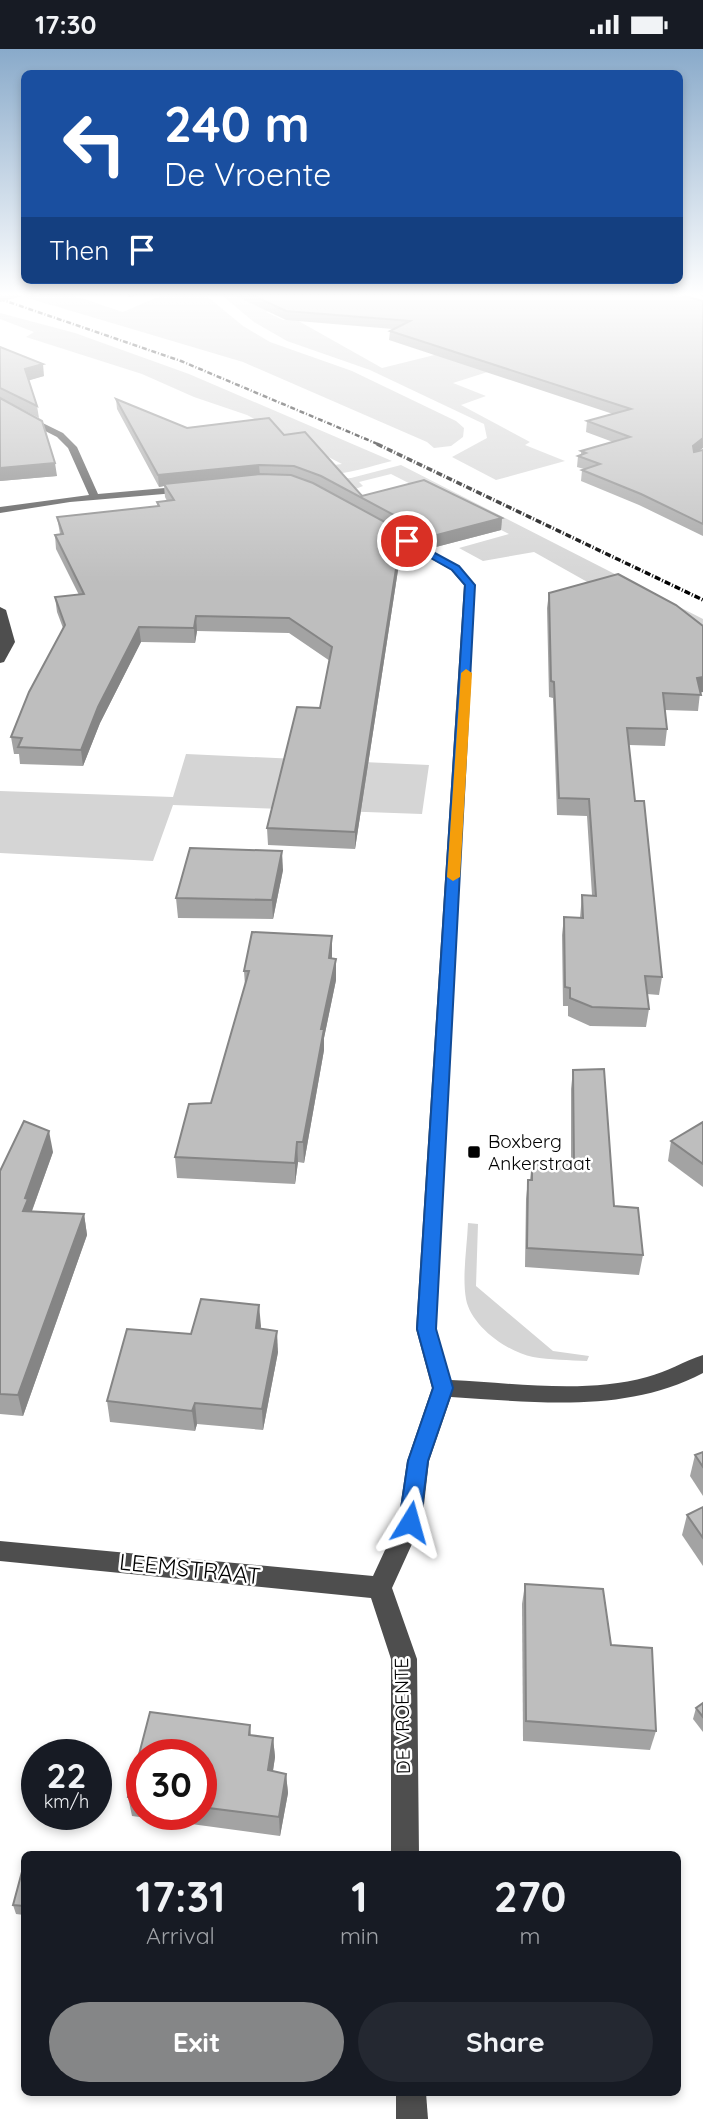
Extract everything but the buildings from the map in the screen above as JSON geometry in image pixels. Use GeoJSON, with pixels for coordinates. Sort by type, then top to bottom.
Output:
{"type":"FeatureCollection","features":[{"type":"Feature","properties":{"kind":"street"},"geometry":{"type":"LineString","coordinates":[[0,405],[60,435],[72,447],[94,495]]}},
{"type":"Feature","properties":{"kind":"street"},"geometry":{"type":"LineString","coordinates":[[0,510],[68,502],[94,495],[121,496],[202,488]]}},
{"type":"Feature","properties":{"kind":"street"},"geometry":{"type":"LineString","coordinates":[[380,1588],[410,1522],[418,1461],[443,1388],[426,1329],[470,585],[455,568],[383,528]]}},
{"type":"Feature","properties":{"kind":"street"},"geometry":{"type":"LineString","coordinates":[[0,610],[9,642],[0,659]]}},
{"type":"Feature","properties":{"kind":"street"},"geometry":{"type":"LineString","coordinates":[[443,1388],[618,1392],[683,1377],[703,1363]]}},
{"type":"Feature","properties":{"kind":"street","name":"LEEMSTRAAT"},"geometry":{"type":"LineString","coordinates":[[0,1551],[380,1588]]}},
{"type":"Feature","properties":{"kind":"street","name":"DE VROENTE"},"geometry":{"type":"LineString","coordinates":[[380,1588],[404,1658],[405,1851]]}},
{"type":"Feature","properties":{"kind":"street"},"geometry":{"type":"LineString","coordinates":[[411,2096],[412,2119]]}},
{"type":"Feature","properties":{"kind":"shaded area"},"geometry":{"type":"Polygon","coordinates":[[[177,390],[225,390],[392,461],[330,475],[306,474],[295,470],[342,464],[247,415],[177,390]]]}},
{"type":"Feature","properties":{"kind":"shaded area"},"geometry":{"type":"Polygon","coordinates":[[[306,390],[391,390],[456,421],[464,428],[463,437],[451,446],[434,448],[427,442],[306,390]]]}},
{"type":"Feature","properties":{"kind":"shaded area"},"geometry":{"type":"Polygon","coordinates":[[[411,390],[470,390],[486,396],[461,405],[530,442],[525,445],[565,461],[496,480],[452,457],[487,438],[484,424],[411,390]]]}},
{"type":"Feature","properties":{"kind":"shaded area"},"geometry":{"type":"Polygon","coordinates":[[[401,465],[703,619],[703,647],[534,552],[483,561],[459,548],[509,534],[391,474],[359,482],[363,486],[343,494],[325,480],[351,478],[401,465]]]}},
{"type":"Feature","properties":{"kind":"shaded area"},"geometry":{"type":"Polygon","coordinates":[[[186,754],[429,765],[422,814],[173,805],[153,861],[0,853],[0,791],[173,797],[186,754]]]}},
{"type":"Feature","properties":{"kind":"shaded area"},"geometry":{"type":"Polygon","coordinates":[[[468,1223],[478,1224],[476,1286],[553,1351],[589,1356],[587,1361],[546,1359],[512,1350],[492,1336],[475,1319],[469,1309],[465,1290],[468,1223]]]}},
{"type":"Feature","properties":{"kind":"railway"},"geometry":{"type":"LineString","coordinates":[[249,390],[380,445]]}},
{"type":"Feature","properties":{"kind":"railway"},"geometry":{"type":"LineString","coordinates":[[377,444],[703,600]]}},
{"type":"Feature","properties":{"kind":"slow traffic"},"geometry":{"type":"LineString","coordinates":[[453,877],[466,673]]}},
{"type":"Feature","properties":{"kind":"place","name":"Boxberg Ankerstraat"},"geometry":{"type":"Point","coordinates":[474,1152]}},
{"type":"Feature","properties":{"kind":"route"},"geometry":{"type":"LineString","coordinates":[[407,541],[463,573],[470,585],[426,1329],[443,1388],[418,1461],[410,1522]]}}]}
